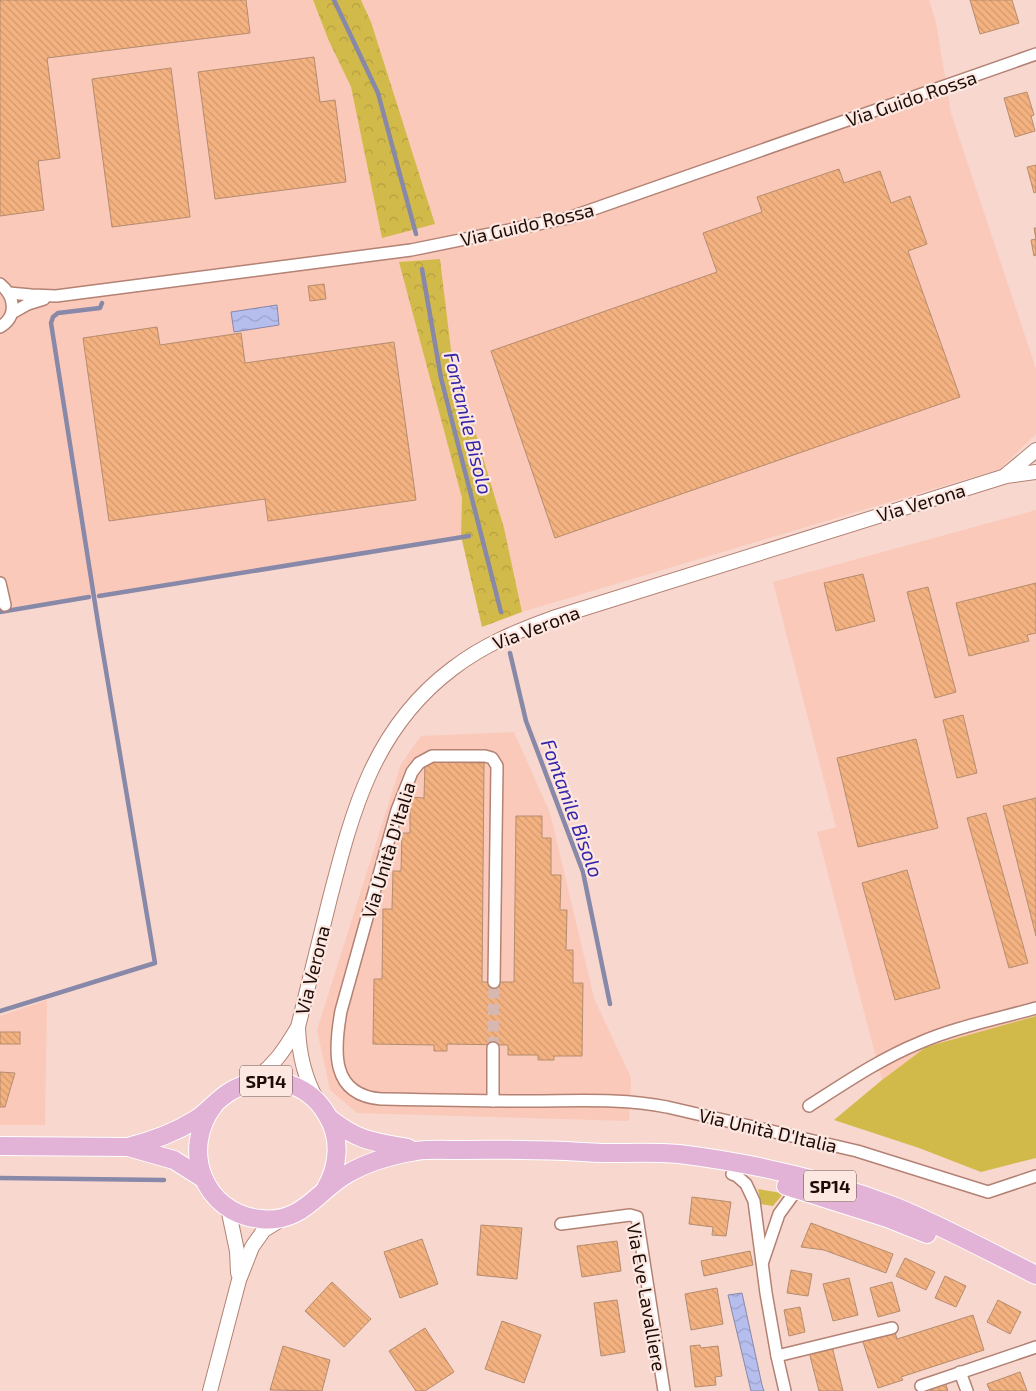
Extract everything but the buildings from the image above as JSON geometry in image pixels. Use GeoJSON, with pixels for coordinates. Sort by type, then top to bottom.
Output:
{"type":"FeatureCollection","features":[{"type":"Feature","properties":{"kind":"main road","name":"SP14"},"geometry":{"type":"LineString","coordinates":[[128,1147],[169,1134],[196,1120],[227,1093],[242,1085],[265,1081],[288,1084],[304,1091],[318,1103],[329,1118],[348,1133],[366,1140],[421,1150],[547,1150],[678,1154],[746,1165],[819,1182],[896,1207],[1036,1275]]}},
{"type":"Feature","properties":{"kind":"main road","name":"SP14"},"geometry":{"type":"LineString","coordinates":[[214,1105],[202,1125],[198,1141],[199,1162],[204,1179],[214,1195],[228,1208],[242,1215],[260,1219],[287,1216],[303,1210],[346,1175],[368,1163],[421,1150]]}},
{"type":"Feature","properties":{"kind":"main road","name":"SP14"},"geometry":{"type":"LineString","coordinates":[[320,1196],[331,1178],[337,1155],[336,1137],[329,1118]]}},
{"type":"Feature","properties":{"kind":"main road","name":"SP14"},"geometry":{"type":"LineString","coordinates":[[0,1146],[128,1147],[174,1160],[204,1179]]}},
{"type":"Feature","properties":{"kind":"main road","name":"SP14"},"geometry":{"type":"LineString","coordinates":[[609,1153],[732,1174],[798,1188],[920,1231],[1036,1288]]}},
{"type":"Feature","properties":{"kind":"street","name":"Via Guido Rossa"},"geometry":{"type":"LineString","coordinates":[[56,296],[411,250],[568,218],[1036,54]]}},
{"type":"Feature","properties":{"kind":"street"},"geometry":{"type":"LineString","coordinates":[[0,284],[9,293],[13,304],[9,320],[0,328]]}},
{"type":"Feature","properties":{"kind":"street"},"geometry":{"type":"LineString","coordinates":[[9,293],[31,296],[56,296]]}},
{"type":"Feature","properties":{"kind":"street"},"geometry":{"type":"LineString","coordinates":[[12,313],[28,304],[56,296]]}},
{"type":"Feature","properties":{"kind":"street","name":"Via Verona"},"geometry":{"type":"LineString","coordinates":[[1006,476],[1036,450]]}},
{"type":"Feature","properties":{"kind":"street","name":"Via Verona"},"geometry":{"type":"LineString","coordinates":[[242,1085],[258,1077],[273,1064],[282,1054],[298,1027],[344,844],[354,811],[378,755],[392,732],[424,694],[453,668],[498,640],[553,618],[1006,476],[1036,472]]}},
{"type":"Feature","properties":{"kind":"street"},"geometry":{"type":"LineString","coordinates":[[0,582],[5,605]]}},
{"type":"Feature","properties":{"kind":"street","name":"Via Unità D'Italia"},"geometry":{"type":"LineString","coordinates":[[494,982],[497,766],[492,758],[485,756],[432,756],[419,763],[412,772],[397,810],[341,1011],[337,1039],[338,1064],[344,1080],[350,1088],[361,1096],[369,1098],[493,1101],[607,1101],[659,1106],[857,1151],[988,1192],[1036,1176]]}},
{"type":"Feature","properties":{"kind":"street"},"geometry":{"type":"LineString","coordinates":[[809,1106],[870,1067],[919,1042],[941,1034],[1036,1008]]}},
{"type":"Feature","properties":{"kind":"street","name":"Via Verona"},"geometry":{"type":"LineString","coordinates":[[298,1027],[303,1068],[318,1103]]}},
{"type":"Feature","properties":{"kind":"street"},"geometry":{"type":"LineString","coordinates":[[493,1048],[493,1101]]}},
{"type":"Feature","properties":{"kind":"street"},"geometry":{"type":"LineString","coordinates":[[732,1174],[744,1181],[753,1197],[766,1293],[785,1391]]}},
{"type":"Feature","properties":{"kind":"street"},"geometry":{"type":"LineString","coordinates":[[762,1262],[779,1214],[798,1188]]}},
{"type":"Feature","properties":{"kind":"street"},"geometry":{"type":"LineString","coordinates":[[228,1208],[237,1251],[239,1280]]}},
{"type":"Feature","properties":{"kind":"street","name":"Via Eve Lavalliere"},"geometry":{"type":"LineString","coordinates":[[561,1224],[630,1214],[637,1217],[664,1391]]}},
{"type":"Feature","properties":{"kind":"street"},"geometry":{"type":"LineString","coordinates":[[210,1391],[239,1280],[256,1240],[273,1224],[287,1216]]}},
{"type":"Feature","properties":{"kind":"street"},"geometry":{"type":"LineString","coordinates":[[777,1356],[892,1328]]}},
{"type":"Feature","properties":{"kind":"street"},"geometry":{"type":"LineString","coordinates":[[921,1386],[1036,1347]]}},
{"type":"Feature","properties":{"kind":"street"},"geometry":{"type":"LineString","coordinates":[[960,1372],[967,1391]]}},
{"type":"Feature","properties":{"kind":"shaded area"},"geometry":{"type":"Polygon","coordinates":[[[0,0],[313,0],[328,39],[351,87],[382,238],[371,22],[361,0],[929,0],[936,22],[951,113],[1036,369],[1036,434],[1000,469],[522,612],[504,529],[0,610],[0,0]]]}},
{"type":"Feature","properties":{"kind":"shaded area"},"geometry":{"type":"Polygon","coordinates":[[[1036,510],[1036,1016],[926,1047],[882,1080],[817,832],[836,827],[773,582],[1036,510]]]}},
{"type":"Feature","properties":{"kind":"shaded area"},"geometry":{"type":"Polygon","coordinates":[[[514,732],[550,813],[594,998],[631,1078],[629,1121],[357,1113],[330,1090],[317,1030],[401,764],[421,736],[514,732]]]}},
{"type":"Feature","properties":{"kind":"shaded area"},"geometry":{"type":"Polygon","coordinates":[[[47,1000],[45,1125],[0,1125],[0,1016],[47,1000]]]}},
{"type":"Feature","properties":{"kind":"green space"},"geometry":{"type":"Polygon","coordinates":[[[313,0],[361,0],[371,22],[435,224],[382,238],[351,87],[328,39],[313,0]]]}},
{"type":"Feature","properties":{"kind":"green space"},"geometry":{"type":"Polygon","coordinates":[[[440,259],[451,350],[504,528],[522,612],[482,627],[461,536],[462,498],[399,262],[440,259]]]}},
{"type":"Feature","properties":{"kind":"green space"},"geometry":{"type":"Polygon","coordinates":[[[1036,1016],[1036,1158],[981,1172],[919,1148],[834,1120],[926,1047],[1036,1016]]]}},
{"type":"Feature","properties":{"kind":"green space"},"geometry":{"type":"Polygon","coordinates":[[[758,1189],[781,1193],[782,1195],[773,1206],[761,1204],[758,1189]]]}},
{"type":"Feature","properties":{"kind":"water"},"geometry":{"type":"Polygon","coordinates":[[[277,305],[279,325],[234,332],[231,312],[277,305]]]}},
{"type":"Feature","properties":{"kind":"water"},"geometry":{"type":"Polygon","coordinates":[[[742,1293],[764,1391],[751,1391],[728,1295],[742,1293]]]}},
{"type":"Feature","properties":{"kind":"waterway","name":"Fontanile Bisolo"},"geometry":{"type":"LineString","coordinates":[[334,0],[378,93],[416,234]]}},
{"type":"Feature","properties":{"kind":"waterway","name":"Fontanile Bisolo"},"geometry":{"type":"LineString","coordinates":[[422,269],[441,378],[501,612]]}},
{"type":"Feature","properties":{"kind":"waterway"},"geometry":{"type":"LineString","coordinates":[[0,1011],[155,963],[99,629],[51,323],[53,317],[58,313],[100,308],[102,303]]}},
{"type":"Feature","properties":{"kind":"waterway"},"geometry":{"type":"LineString","coordinates":[[99,596],[469,536]]}},
{"type":"Feature","properties":{"kind":"waterway"},"geometry":{"type":"LineString","coordinates":[[0,612],[89,597]]}},
{"type":"Feature","properties":{"kind":"waterway","name":"Fontanile Bisolo"},"geometry":{"type":"LineString","coordinates":[[510,653],[526,721],[583,872],[610,1004]]}},
{"type":"Feature","properties":{"kind":"waterway"},"geometry":{"type":"LineString","coordinates":[[0,1178],[164,1180]]}},
{"type":"Feature","properties":{"kind":"tunnel"},"geometry":{"type":"LineString","coordinates":[[493,1048],[494,982]]}}]}
